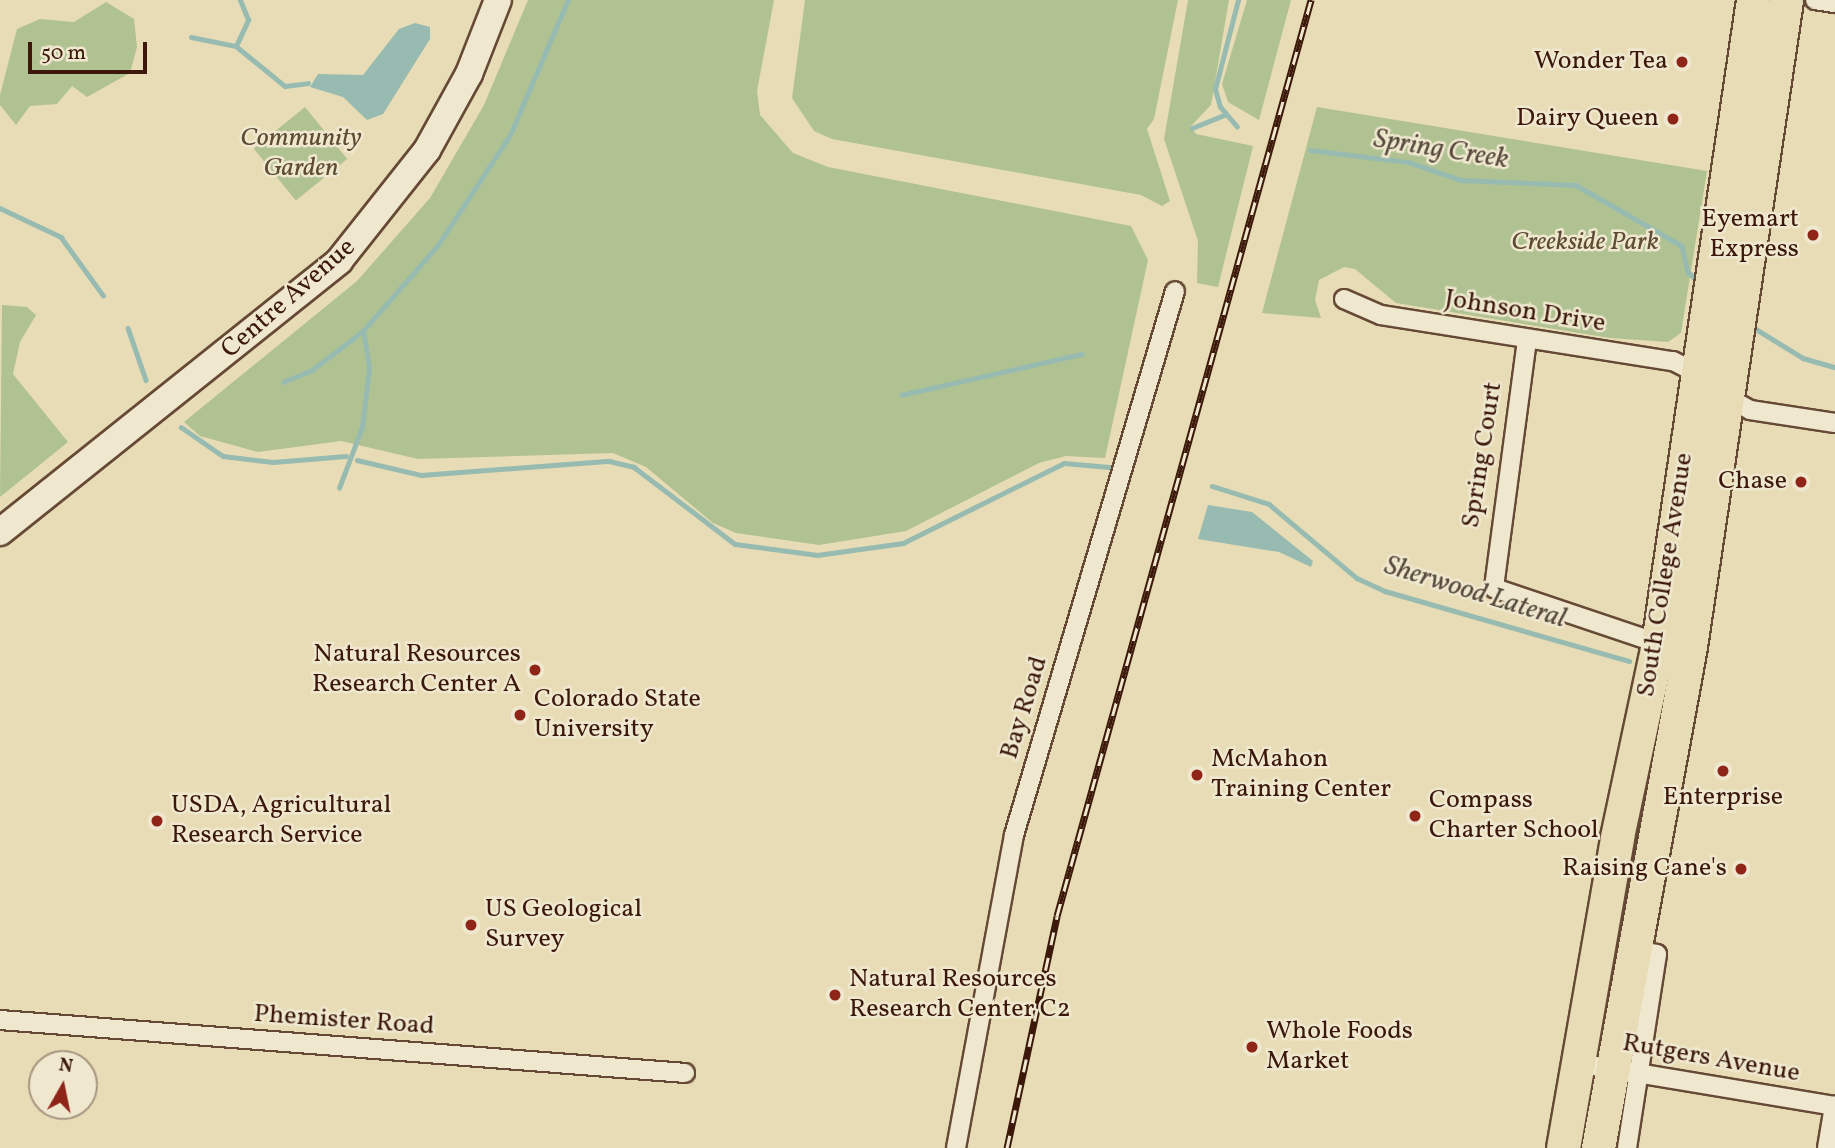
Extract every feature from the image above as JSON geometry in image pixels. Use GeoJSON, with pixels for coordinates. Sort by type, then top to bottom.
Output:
{"type":"FeatureCollection","features":[{"type":"Feature","properties":{"kind":"highway","name":"South College Avenue"},"geometry":{"type":"LineString","coordinates":[[1598,1148],[1625,1071],[1633,950],[1673,647],[1697,372],[1753,0]]}},
{"type":"Feature","properties":{"kind":"highway","name":"South College Avenue"},"geometry":{"type":"LineString","coordinates":[[1563,1148],[1577,1063],[1673,647],[1726,397],[1786,0]]}},
{"type":"Feature","properties":{"kind":"street","name":"Centre Avenue"},"geometry":{"type":"LineString","coordinates":[[0,532],[339,261],[427,150],[469,74],[498,0]]}},
{"type":"Feature","properties":{"kind":"street"},"geometry":{"type":"LineString","coordinates":[[1815,0],[1835,3]]}},
{"type":"Feature","properties":{"kind":"street","name":"Bay Road"},"geometry":{"type":"LineString","coordinates":[[956,1148],[1014,835],[1175,291]]}},
{"type":"Feature","properties":{"kind":"street","name":"Johnson Drive"},"geometry":{"type":"LineString","coordinates":[[1344,299],[1381,315],[1673,361],[1697,372]]}},
{"type":"Feature","properties":{"kind":"street","name":"Spring Court"},"geometry":{"type":"LineString","coordinates":[[1527,340],[1491,579],[1504,594],[1673,647]]}},
{"type":"Feature","properties":{"kind":"street"},"geometry":{"type":"LineString","coordinates":[[1697,372],[1726,397],[1749,410],[1835,423]]}},
{"type":"Feature","properties":{"kind":"street","name":"Phemister Road"},"geometry":{"type":"LineString","coordinates":[[0,1020],[685,1073]]}},
{"type":"Feature","properties":{"kind":"street","name":"Rutgers Avenue"},"geometry":{"type":"LineString","coordinates":[[1577,1063],[1835,1106]]}},
{"type":"Feature","properties":{"kind":"street"},"geometry":{"type":"LineString","coordinates":[[1625,1071],[1627,1148]]}},
{"type":"Feature","properties":{"kind":"street"},"geometry":{"type":"LineString","coordinates":[[1827,1148],[1835,1106]]}},
{"type":"Feature","properties":{"kind":"green space"},"geometry":{"type":"Polygon","coordinates":[[[528,0],[774,0],[757,91],[760,115],[793,153],[828,167],[1131,226],[1148,260],[1105,458],[1066,456],[1039,463],[906,531],[819,545],[736,533],[713,523],[646,467],[613,453],[418,459],[341,441],[258,452],[200,436],[184,422],[357,281],[430,198],[484,105],[528,0]]]}},
{"type":"Feature","properties":{"kind":"green space"},"geometry":{"type":"Polygon","coordinates":[[[805,0],[1178,0],[1154,119],[1147,129],[1170,201],[1162,206],[1141,195],[832,139],[814,131],[792,98],[805,0]]]}},
{"type":"Feature","properties":{"kind":"green space"},"geometry":{"type":"Polygon","coordinates":[[[1188,0],[1229,0],[1211,105],[1191,126],[1196,134],[1253,146],[1218,287],[1197,283],[1198,241],[1164,139],[1188,0]]]}},
{"type":"Feature","properties":{"kind":"green space"},"geometry":{"type":"Polygon","coordinates":[[[1247,0],[1291,0],[1259,120],[1228,102],[1222,84],[1247,0]]]}},
{"type":"Feature","properties":{"kind":"green space"},"geometry":{"type":"Polygon","coordinates":[[[106,2],[134,19],[137,47],[130,73],[87,97],[72,86],[57,104],[30,106],[16,125],[0,105],[0,95],[17,29],[40,19],[74,22],[106,2]]]}},
{"type":"Feature","properties":{"kind":"green space","name":"Community Garden"},"geometry":{"type":"Polygon","coordinates":[[[305,107],[347,159],[296,201],[254,149],[305,107]]]}},
{"type":"Feature","properties":{"kind":"green space","name":"Creekside Park"},"geometry":{"type":"Polygon","coordinates":[[[1317,107],[1707,171],[1681,333],[1668,342],[1610,338],[1396,303],[1355,269],[1344,267],[1319,280],[1315,300],[1321,318],[1262,313],[1317,107]]]}},
{"type":"Feature","properties":{"kind":"green space"},"geometry":{"type":"Polygon","coordinates":[[[2,305],[27,307],[36,315],[20,342],[13,374],[68,442],[0,497],[2,305]]]}},
{"type":"Feature","properties":{"kind":"water"},"geometry":{"type":"Polygon","coordinates":[[[415,23],[430,27],[430,39],[383,114],[367,120],[343,97],[310,87],[318,74],[363,75],[399,29],[415,23]]]}},
{"type":"Feature","properties":{"kind":"water"},"geometry":{"type":"Polygon","coordinates":[[[1208,505],[1252,512],[1313,561],[1311,567],[1279,552],[1198,539],[1208,505]]]}},
{"type":"Feature","properties":{"kind":"waterway"},"geometry":{"type":"LineString","coordinates":[[236,46],[248,20],[240,0]]}},
{"type":"Feature","properties":{"kind":"waterway"},"geometry":{"type":"LineString","coordinates":[[283,382],[312,370],[363,331],[438,245],[510,135],[568,0]]}},
{"type":"Feature","properties":{"kind":"waterway","name":"Spring Creek"},"geometry":{"type":"LineString","coordinates":[[1237,127],[1220,107],[1215,89],[1238,0]]}},
{"type":"Feature","properties":{"kind":"waterway"},"geometry":{"type":"LineString","coordinates":[[191,37],[236,46],[285,86],[308,83]]}},
{"type":"Feature","properties":{"kind":"waterway"},"geometry":{"type":"LineString","coordinates":[[1192,128],[1225,115]]}},
{"type":"Feature","properties":{"kind":"waterway","name":"Spring Creek"},"geometry":{"type":"LineString","coordinates":[[1310,150],[1408,162],[1461,180],[1576,185],[1682,246],[1688,272],[1699,282]]}},
{"type":"Feature","properties":{"kind":"waterway","name":"Sherwood Lateral"},"geometry":{"type":"LineString","coordinates":[[0,208],[61,237],[103,295]]}},
{"type":"Feature","properties":{"kind":"waterway","name":"Spring Creek"},"geometry":{"type":"LineString","coordinates":[[1751,326],[1803,358],[1835,367]]}},
{"type":"Feature","properties":{"kind":"waterway","name":"Sherwood Lateral"},"geometry":{"type":"LineString","coordinates":[[128,328],[146,380]]}},
{"type":"Feature","properties":{"kind":"waterway"},"geometry":{"type":"LineString","coordinates":[[339,488],[362,427],[369,368],[363,331]]}},
{"type":"Feature","properties":{"kind":"waterway"},"geometry":{"type":"LineString","coordinates":[[901,395],[1081,354]]}},
{"type":"Feature","properties":{"kind":"waterway","name":"Sherwood Lateral"},"geometry":{"type":"LineString","coordinates":[[181,427],[223,456],[273,462],[346,456]]}},
{"type":"Feature","properties":{"kind":"waterway","name":"Sherwood Lateral"},"geometry":{"type":"LineString","coordinates":[[357,460],[421,475],[609,461],[634,467],[735,544],[817,555],[903,543],[1064,463],[1109,467]]}},
{"type":"Feature","properties":{"kind":"waterway","name":"Sherwood Lateral"},"geometry":{"type":"LineString","coordinates":[[1212,486],[1269,504],[1357,578],[1385,591],[1629,661]]}},
{"type":"Feature","properties":{"kind":"railway"},"geometry":{"type":"LineString","coordinates":[[1007,1148],[1057,916],[1311,0]]}},
{"type":"Feature","properties":{"kind":"place","name":"Wonder Tea"},"geometry":{"type":"Point","coordinates":[1682,62]}},
{"type":"Feature","properties":{"kind":"place","name":"Dairy Queen"},"geometry":{"type":"Point","coordinates":[1673,119]}},
{"type":"Feature","properties":{"kind":"place","name":"Eyemart Express"},"geometry":{"type":"Point","coordinates":[1813,235]}},
{"type":"Feature","properties":{"kind":"place","name":"Chase"},"geometry":{"type":"Point","coordinates":[1801,482]}},
{"type":"Feature","properties":{"kind":"place","name":"Natural Resources Research Center A"},"geometry":{"type":"Point","coordinates":[535,670]}},
{"type":"Feature","properties":{"kind":"place","name":"Colorado State University"},"geometry":{"type":"Point","coordinates":[520,715]}},
{"type":"Feature","properties":{"kind":"place","name":"Enterprise"},"geometry":{"type":"Point","coordinates":[1723,771]}},
{"type":"Feature","properties":{"kind":"place","name":"McMahon Training Center"},"geometry":{"type":"Point","coordinates":[1197,775]}},
{"type":"Feature","properties":{"kind":"place","name":"Compass Charter School"},"geometry":{"type":"Point","coordinates":[1415,816]}},
{"type":"Feature","properties":{"kind":"place","name":"USDA, Agricultural Research Service"},"geometry":{"type":"Point","coordinates":[157,821]}},
{"type":"Feature","properties":{"kind":"place","name":"Raising Cane's"},"geometry":{"type":"Point","coordinates":[1741,869]}},
{"type":"Feature","properties":{"kind":"place","name":"US Geological Survey"},"geometry":{"type":"Point","coordinates":[471,925]}},
{"type":"Feature","properties":{"kind":"place","name":"Natural Resources Research Center C2"},"geometry":{"type":"Point","coordinates":[835,995]}},
{"type":"Feature","properties":{"kind":"place","name":"Whole Foods Market"},"geometry":{"type":"Point","coordinates":[1252,1047]}}]}
